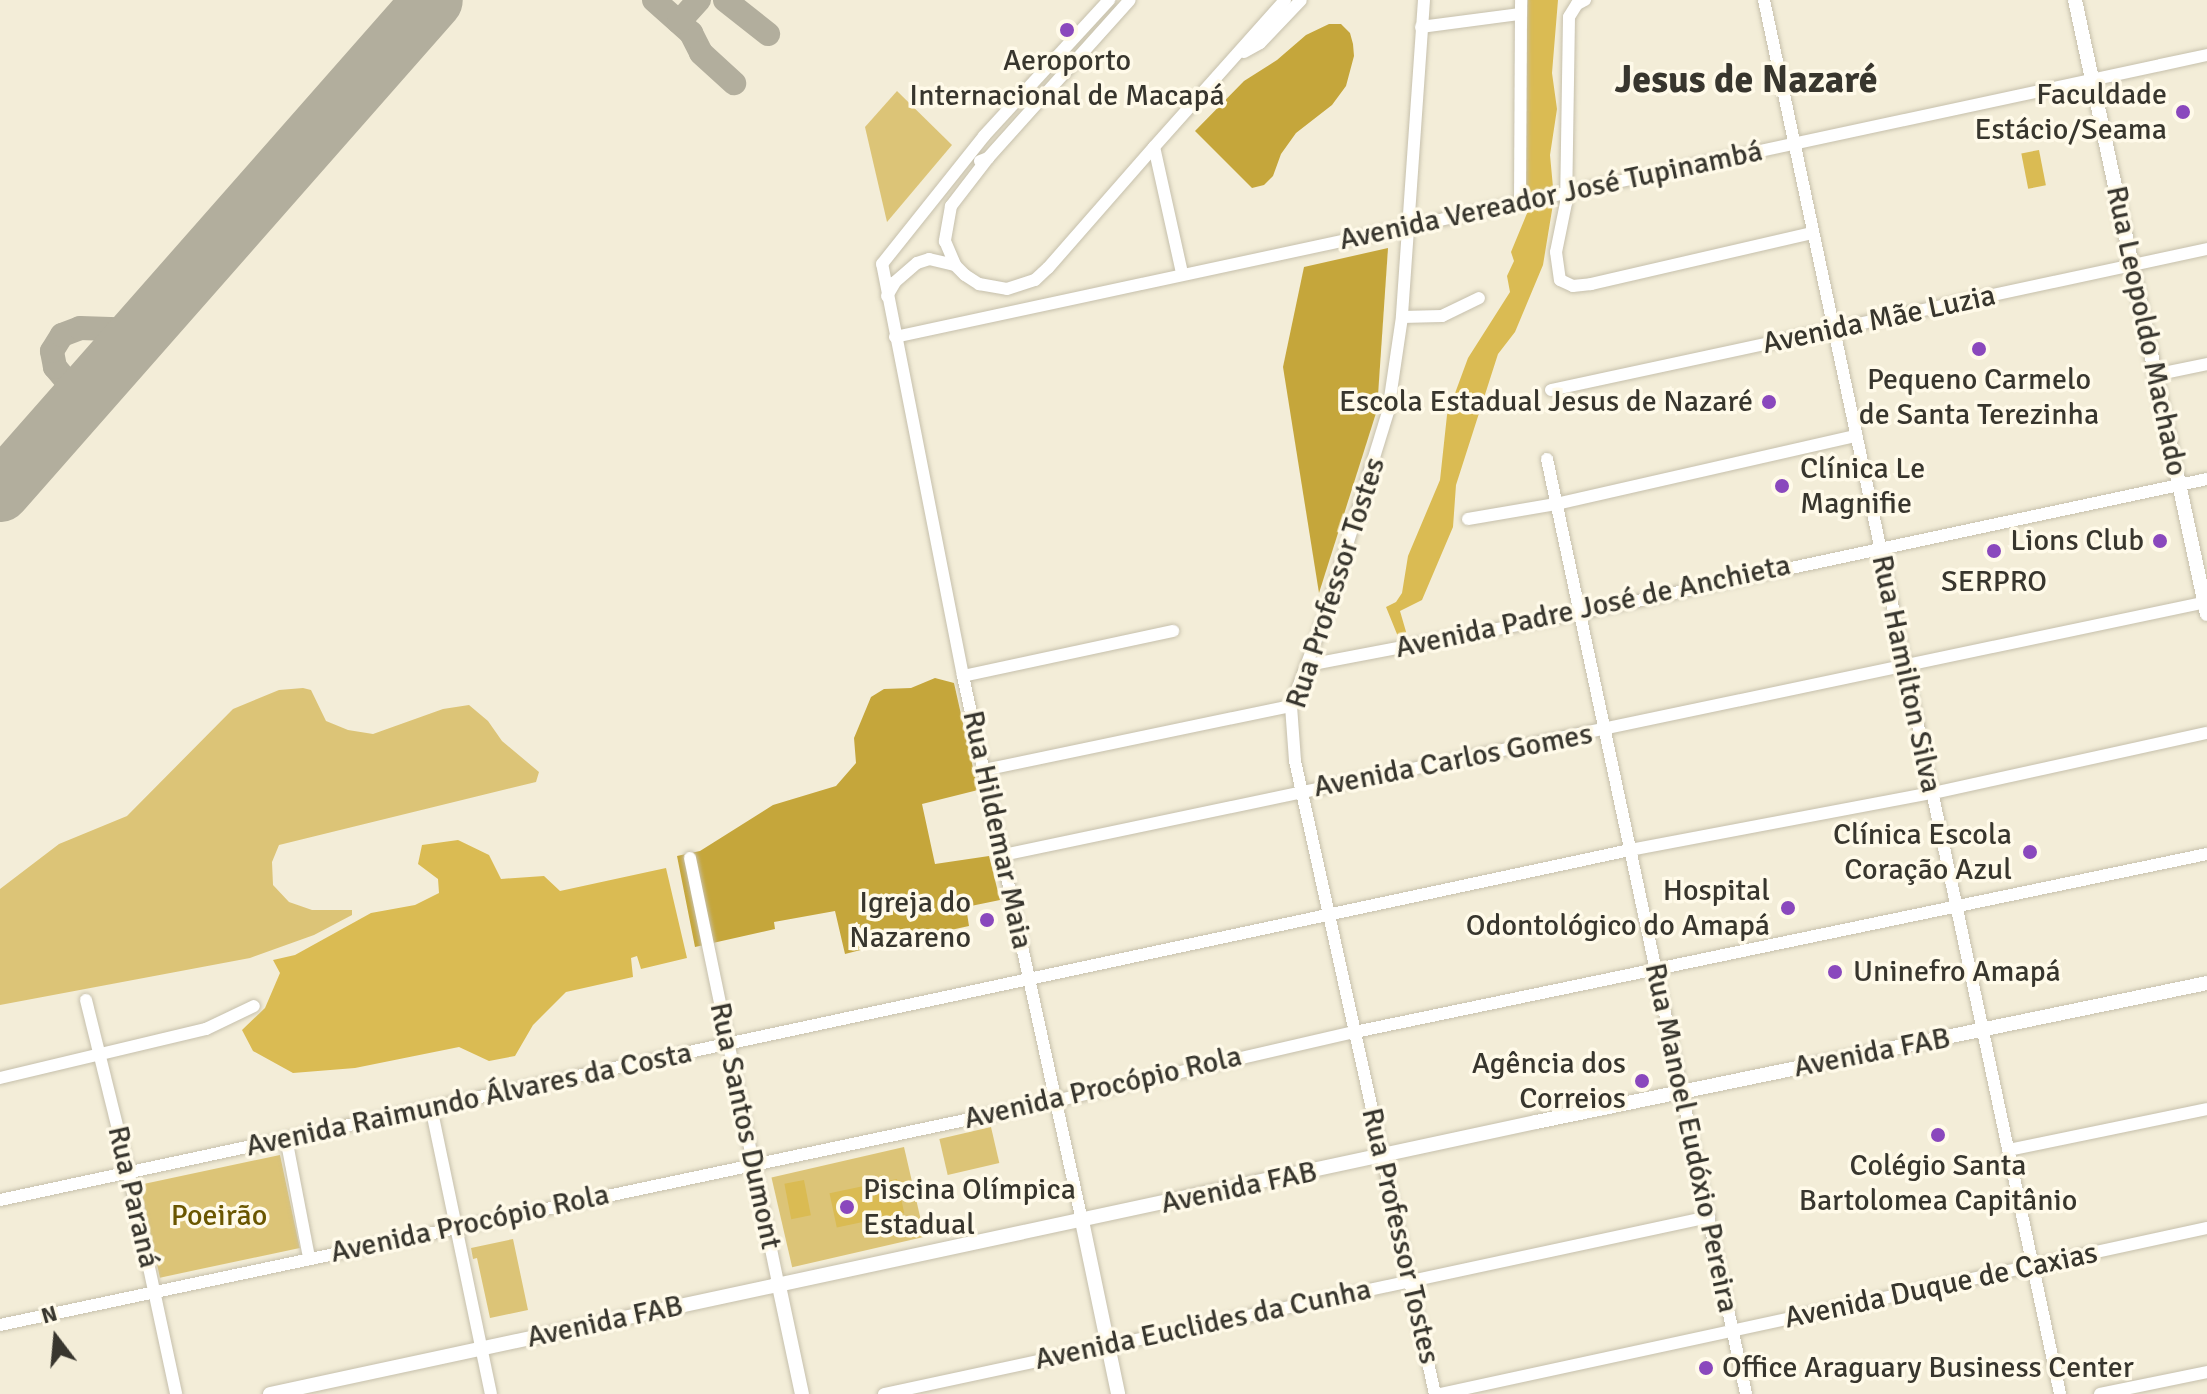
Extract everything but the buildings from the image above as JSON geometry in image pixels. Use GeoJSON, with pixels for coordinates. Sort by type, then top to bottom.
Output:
{"type":"FeatureCollection","features":[{"type":"Feature","properties":{"kind":"main road","name":"Rua Leopoldo Machado"},"geometry":{"type":"LineString","coordinates":[[2075,0],[2206,606]]}},
{"type":"Feature","properties":{"kind":"main road","name":"Avenida FAB"},"geometry":{"type":"LineString","coordinates":[[270,1394],[1682,1091],[2207,983]]}},
{"type":"Feature","properties":{"kind":"main road","name":"Rua Hildemar Maia"},"geometry":{"type":"LineString","coordinates":[[1082,1221],[1118,1394]]}},
{"type":"Feature","properties":{"kind":"main road","name":"Rua Santos Dumont"},"geometry":{"type":"LineString","coordinates":[[779,1286],[802,1394]]}},
{"type":"Feature","properties":{"kind":"street"},"geometry":{"type":"LineString","coordinates":[[962,168],[984,136],[1109,0]]}},
{"type":"Feature","properties":{"kind":"street"},"geometry":{"type":"LineString","coordinates":[[955,265],[945,241],[951,206],[988,158],[1130,0]]}},
{"type":"Feature","properties":{"kind":"street"},"geometry":{"type":"LineString","coordinates":[[887,296],[895,282],[917,263],[929,259],[955,265],[979,284],[995,288],[1007,289],[1035,280],[1285,0]]}},
{"type":"Feature","properties":{"kind":"street"},"geometry":{"type":"LineString","coordinates":[[1234,58],[1260,43],[1301,0]]}},
{"type":"Feature","properties":{"kind":"street","name":"Rua Professor Tostes"},"geometry":{"type":"LineString","coordinates":[[1424,0],[1402,317],[1379,448],[1308,665],[1291,706],[1295,761],[1304,790],[1382,1157],[1437,1394]]}},
{"type":"Feature","properties":{"kind":"street"},"geometry":{"type":"LineString","coordinates":[[1521,0],[1522,201]]}},
{"type":"Feature","properties":{"kind":"street"},"geometry":{"type":"LineString","coordinates":[[1584,0],[1569,17],[1562,193],[1556,252],[1560,280],[1576,286],[1812,233]]}},
{"type":"Feature","properties":{"kind":"street","name":"Rua Hamilton Silva"},"geometry":{"type":"LineString","coordinates":[[1764,0],[2060,1394]]}},
{"type":"Feature","properties":{"kind":"street"},"geometry":{"type":"LineString","coordinates":[[1421,27],[1520,14]]}},
{"type":"Feature","properties":{"kind":"street","name":"Avenida Vereador José Tupinambá"},"geometry":{"type":"LineString","coordinates":[[895,337],[2207,55]]}},
{"type":"Feature","properties":{"kind":"street"},"geometry":{"type":"LineString","coordinates":[[1154,147],[1182,273]]}},
{"type":"Feature","properties":{"kind":"street"},"geometry":{"type":"LineString","coordinates":[[962,168],[988,158]]}},
{"type":"Feature","properties":{"kind":"street","name":"Rua Hildemar Maia"},"geometry":{"type":"LineString","coordinates":[[962,168],[882,264],[963,676],[1082,1221]]}},
{"type":"Feature","properties":{"kind":"street","name":"Avenida Mãe Luzia"},"geometry":{"type":"LineString","coordinates":[[1551,390],[2207,249]]}},
{"type":"Feature","properties":{"kind":"street"},"geometry":{"type":"LineString","coordinates":[[1402,317],[1442,316],[1479,298]]}},
{"type":"Feature","properties":{"kind":"street"},"geometry":{"type":"LineString","coordinates":[[2154,375],[2207,364]]}},
{"type":"Feature","properties":{"kind":"street"},"geometry":{"type":"LineString","coordinates":[[1468,519],[1556,504],[1856,436]]}},
{"type":"Feature","properties":{"kind":"street","name":"Rua Manoel Eudóxio Pereira"},"geometry":{"type":"LineString","coordinates":[[1547,459],[1746,1394]]}},
{"type":"Feature","properties":{"kind":"street","name":"Avenida Padre José de Anchieta"},"geometry":{"type":"LineString","coordinates":[[1308,665],[1581,613],[2207,479]]}},
{"type":"Feature","properties":{"kind":"street","name":"Avenida Carlos Gomes"},"geometry":{"type":"LineString","coordinates":[[1003,855],[1304,790],[2206,606]]}},
{"type":"Feature","properties":{"kind":"street"},"geometry":{"type":"LineString","coordinates":[[963,676],[1173,631]]}},
{"type":"Feature","properties":{"kind":"street"},"geometry":{"type":"LineString","coordinates":[[984,770],[1291,706]]}},
{"type":"Feature","properties":{"kind":"street","name":"Avenida Raimundo Álvares da Costa"},"geometry":{"type":"LineString","coordinates":[[0,1200],[1630,850],[1933,793],[2207,733]]}},
{"type":"Feature","properties":{"kind":"street","name":"Avenida Procópio Rola"},"geometry":{"type":"LineString","coordinates":[[0,1325],[1055,1101],[1355,1032],[2207,854]]}},
{"type":"Feature","properties":{"kind":"street","name":"Rua Santos Dumont"},"geometry":{"type":"LineString","coordinates":[[690,858],[779,1286]]}},
{"type":"Feature","properties":{"kind":"street","name":"Rua Paraná"},"geometry":{"type":"LineString","coordinates":[[86,1000],[129,1174],[176,1394]]}},
{"type":"Feature","properties":{"kind":"street"},"geometry":{"type":"LineString","coordinates":[[0,1078],[206,1029],[254,1006]]}},
{"type":"Feature","properties":{"kind":"street"},"geometry":{"type":"LineString","coordinates":[[431,1107],[491,1394]]}},
{"type":"Feature","properties":{"kind":"street"},"geometry":{"type":"LineString","coordinates":[[2009,1150],[2207,1109]]}},
{"type":"Feature","properties":{"kind":"street"},"geometry":{"type":"LineString","coordinates":[[286,1138],[309,1258]]}},
{"type":"Feature","properties":{"kind":"street","name":"Avenida Euclides da Cunha"},"geometry":{"type":"LineString","coordinates":[[884,1394],[1709,1217]]}},
{"type":"Feature","properties":{"kind":"street","name":"Avenida Duque de Caxias"},"geometry":{"type":"LineString","coordinates":[[1437,1394],[2207,1228]]}},
{"type":"Feature","properties":{"kind":"street"},"geometry":{"type":"LineString","coordinates":[[2100,1394],[2207,1372]]}},
{"type":"Feature","properties":{"kind":"green space"},"geometry":{"type":"Polygon","coordinates":[[[897,91],[952,145],[887,222],[865,127],[897,91]]]}},
{"type":"Feature","properties":{"kind":"green space"},"geometry":{"type":"Polygon","coordinates":[[[279,690],[311,690],[326,721],[348,730],[373,734],[443,709],[469,705],[488,721],[502,741],[539,772],[536,782],[279,845],[272,862],[273,885],[289,902],[312,910],[352,910],[352,915],[314,935],[250,958],[0,1005],[0,889],[59,844],[127,816],[233,709],[279,690]]]}},
{"type":"Feature","properties":{"kind":"green space"},"geometry":{"type":"Polygon","coordinates":[[[991,1127],[999,1163],[948,1175],[939,1139],[991,1127]]]}},
{"type":"Feature","properties":{"kind":"green space","name":"Piscina Olímpica Estadual"},"geometry":{"type":"Polygon","coordinates":[[[904,1147],[925,1237],[792,1267],[771,1178],[904,1147]]]}},
{"type":"Feature","properties":{"kind":"green space","name":"Poeirão"},"geometry":{"type":"Polygon","coordinates":[[[280,1155],[300,1248],[160,1278],[140,1185],[280,1155]]]}},
{"type":"Feature","properties":{"kind":"green space"},"geometry":{"type":"Polygon","coordinates":[[[513,1239],[528,1310],[490,1318],[477,1258],[473,1259],[471,1248],[513,1239]]]}},
{"type":"Feature","properties":{"kind":"shaded area"},"geometry":{"type":"Polygon","coordinates":[[[1528,0],[1558,0],[1552,73],[1557,109],[1550,155],[1554,198],[1543,265],[1515,332],[1498,354],[1456,485],[1453,527],[1422,600],[1400,611],[1409,642],[1401,644],[1386,607],[1396,602],[1402,593],[1408,556],[1440,480],[1447,415],[1468,358],[1510,292],[1507,276],[1514,261],[1511,252],[1530,206],[1522,165],[1528,0]]]}},
{"type":"Feature","properties":{"kind":"shaded area"},"geometry":{"type":"Polygon","coordinates":[[[1329,24],[1341,24],[1350,33],[1354,56],[1346,86],[1332,105],[1296,133],[1281,154],[1273,176],[1264,185],[1252,188],[1195,131],[1244,81],[1277,60],[1306,35],[1329,24]]]}},
{"type":"Feature","properties":{"kind":"shaded area"},"geometry":{"type":"Polygon","coordinates":[[[2039,150],[2046,185],[2028,189],[2021,153],[2039,150]]]}},
{"type":"Feature","properties":{"kind":"shaded area"},"geometry":{"type":"Polygon","coordinates":[[[1388,248],[1377,410],[1319,593],[1283,367],[1304,267],[1388,248]]]}},
{"type":"Feature","properties":{"kind":"shaded area"},"geometry":{"type":"Polygon","coordinates":[[[935,678],[954,683],[978,790],[922,804],[935,864],[989,856],[1000,900],[966,907],[969,926],[914,938],[910,928],[882,933],[884,944],[845,954],[835,911],[774,922],[775,929],[695,947],[677,856],[700,851],[773,805],[836,786],[856,763],[854,738],[871,697],[884,689],[911,688],[935,678]]]}},
{"type":"Feature","properties":{"kind":"shaded area"},"geometry":{"type":"Polygon","coordinates":[[[458,840],[489,855],[501,879],[544,876],[560,891],[666,868],[687,958],[641,969],[637,956],[631,958],[633,977],[566,992],[533,1025],[515,1056],[489,1061],[459,1047],[355,1068],[293,1073],[253,1051],[242,1030],[265,1008],[280,973],[273,960],[295,955],[371,913],[415,905],[439,893],[438,879],[418,864],[422,845],[458,840]]]}},
{"type":"Feature","properties":{"kind":"shaded area"},"geometry":{"type":"Polygon","coordinates":[[[897,1179],[904,1213],[837,1228],[830,1193],[897,1179]]]}},
{"type":"Feature","properties":{"kind":"shaded area"},"geometry":{"type":"Polygon","coordinates":[[[804,1180],[811,1215],[791,1219],[784,1184],[804,1180]]]}},
{"type":"Feature","properties":{"kind":"taxiway"},"geometry":{"type":"LineString","coordinates":[[654,0],[691,33],[701,53],[734,83]]}},
{"type":"Feature","properties":{"kind":"taxiway"},"geometry":{"type":"LineString","coordinates":[[679,22],[699,0]]}},
{"type":"Feature","properties":{"kind":"taxiway"},"geometry":{"type":"LineString","coordinates":[[725,0],[768,34]]}},
{"type":"Feature","properties":{"kind":"taxiway"},"geometry":{"type":"LineString","coordinates":[[82,399],[55,367],[52,351],[62,335],[80,328],[118,329],[159,311]]}},
{"type":"Feature","properties":{"kind":"runway"},"geometry":{"type":"LineString","coordinates":[[0,492],[433,0]]}},
{"type":"Feature","properties":{"kind":"place","name":"Aeroporto Internacional de Macapá"},"geometry":{"type":"Point","coordinates":[1067,30]}},
{"type":"Feature","properties":{"kind":"place","name":"Faculdade Estácio/Seama"},"geometry":{"type":"Point","coordinates":[2183,112]}},
{"type":"Feature","properties":{"kind":"place","name":"Pequeno Carmelo de Santa Terezinha"},"geometry":{"type":"Point","coordinates":[1979,349]}},
{"type":"Feature","properties":{"kind":"place","name":"Escola Estadual Jesus de Nazaré"},"geometry":{"type":"Point","coordinates":[1769,402]}},
{"type":"Feature","properties":{"kind":"place","name":"Clínica Le Magnifie"},"geometry":{"type":"Point","coordinates":[1782,486]}},
{"type":"Feature","properties":{"kind":"place","name":"Lions Club"},"geometry":{"type":"Point","coordinates":[2160,541]}},
{"type":"Feature","properties":{"kind":"place","name":"SERPRO"},"geometry":{"type":"Point","coordinates":[1994,551]}},
{"type":"Feature","properties":{"kind":"place","name":"Clínica Escola Coração Azul"},"geometry":{"type":"Point","coordinates":[2030,852]}},
{"type":"Feature","properties":{"kind":"place","name":"Hospital Odontológico do Amapá"},"geometry":{"type":"Point","coordinates":[1788,908]}},
{"type":"Feature","properties":{"kind":"place","name":"Igreja do Nazareno"},"geometry":{"type":"Point","coordinates":[987,920]}},
{"type":"Feature","properties":{"kind":"place","name":"Uninefro Amapá"},"geometry":{"type":"Point","coordinates":[1835,972]}},
{"type":"Feature","properties":{"kind":"place","name":"Agência dos Correios"},"geometry":{"type":"Point","coordinates":[1642,1081]}},
{"type":"Feature","properties":{"kind":"place","name":"Colégio Santa Bartolomea Capitânio"},"geometry":{"type":"Point","coordinates":[1938,1135]}},
{"type":"Feature","properties":{"kind":"place","name":"Piscina Olímpica Estadual"},"geometry":{"type":"Point","coordinates":[847,1207]}},
{"type":"Feature","properties":{"kind":"place","name":"Office Araguary Business Center"},"geometry":{"type":"Point","coordinates":[1706,1368]}},
{"type":"Feature","properties":{"kind":"district","name":"Jesus de Nazaré"},"geometry":{"type":"Point","coordinates":[1746,80]}}]}
